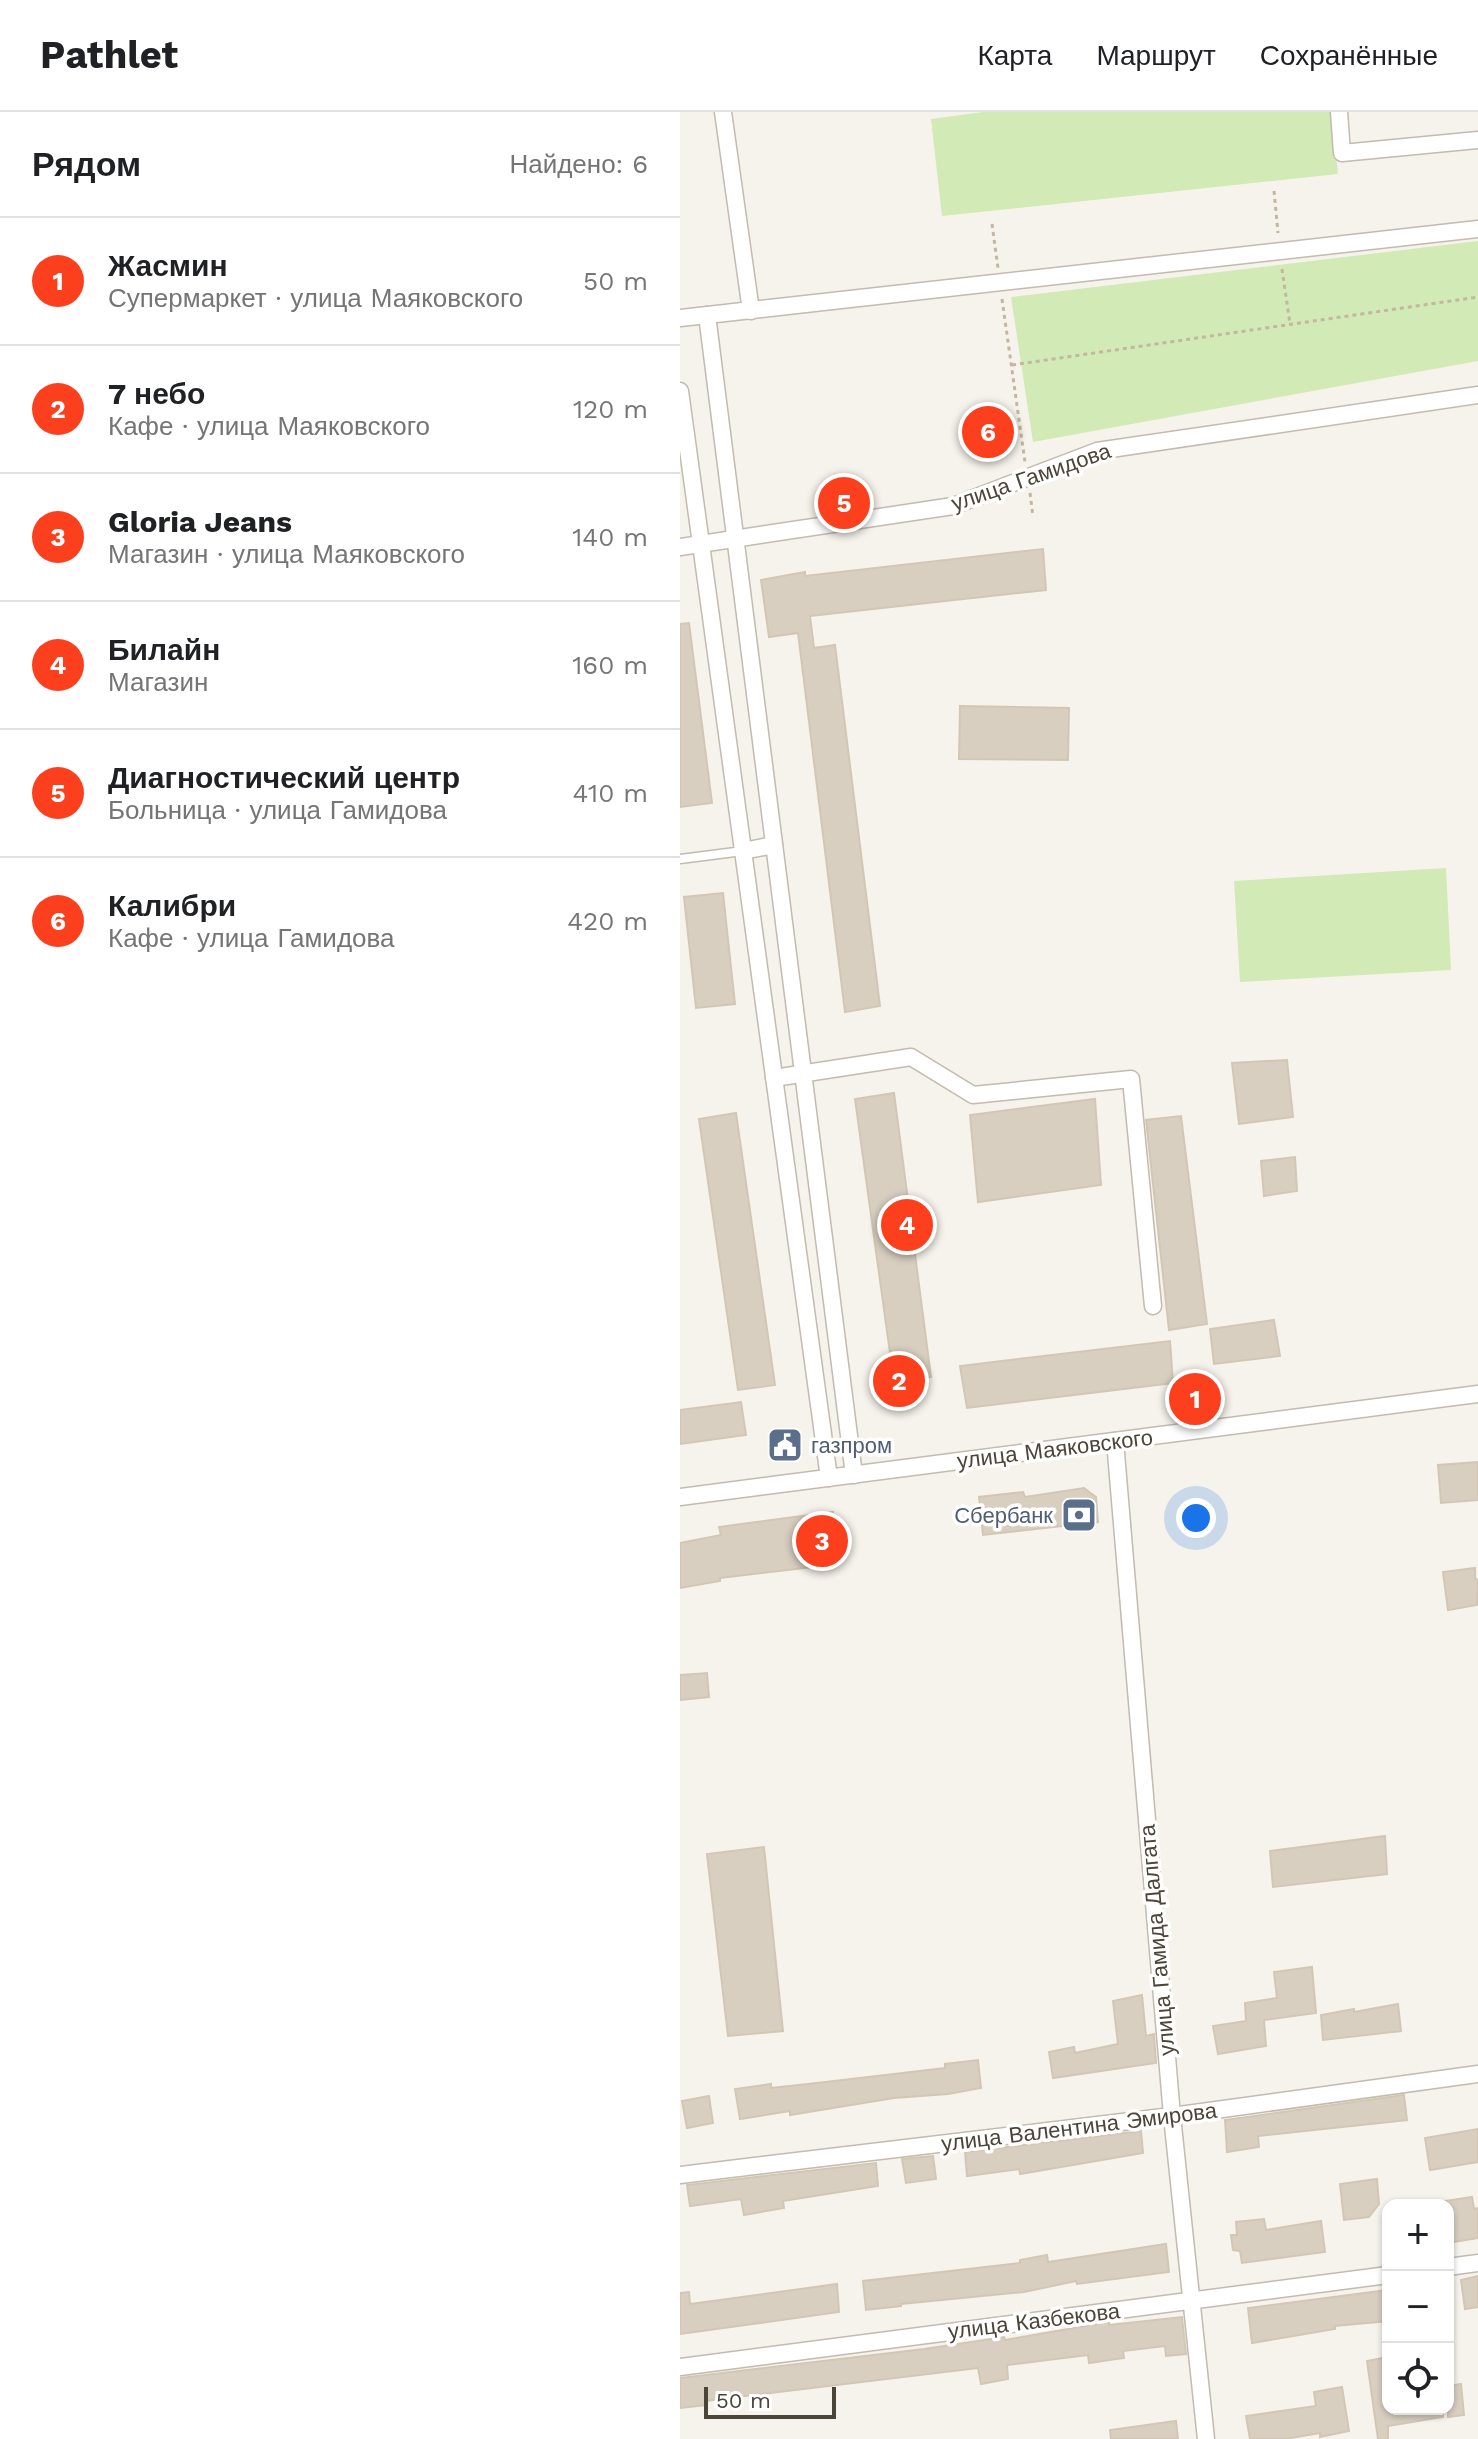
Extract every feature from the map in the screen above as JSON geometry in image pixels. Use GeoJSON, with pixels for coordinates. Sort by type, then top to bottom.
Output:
{"type":"FeatureCollection","features":[{"type":"Feature","properties":{"kind":"street"},"geometry":{"type":"LineString","coordinates":[[723,112],[751,311]]}},
{"type":"Feature","properties":{"kind":"street"},"geometry":{"type":"LineString","coordinates":[[1339,112],[1342,153],[1478,140]]}},
{"type":"Feature","properties":{"kind":"street"},"geometry":{"type":"LineString","coordinates":[[680,318],[1478,229]]}},
{"type":"Feature","properties":{"kind":"street"},"geometry":{"type":"LineString","coordinates":[[707,315],[854,1475]]}},
{"type":"Feature","properties":{"kind":"street"},"geometry":{"type":"LineString","coordinates":[[680,391],[829,1478]]}},
{"type":"Feature","properties":{"kind":"street","name":"улица Гамидова"},"geometry":{"type":"LineString","coordinates":[[680,547],[953,506],[1097,451],[1478,395]]}},
{"type":"Feature","properties":{"kind":"street"},"geometry":{"type":"LineString","coordinates":[[743,851],[774,845]]}},
{"type":"Feature","properties":{"kind":"street"},"geometry":{"type":"LineString","coordinates":[[774,1078],[911,1057],[973,1095],[1131,1079],[1153,1306]]}},
{"type":"Feature","properties":{"kind":"street","name":"улица Маяковского"},"geometry":{"type":"LineString","coordinates":[[680,1497],[1478,1394]]}},
{"type":"Feature","properties":{"kind":"street","name":"улица Гамида Далгата"},"geometry":{"type":"LineString","coordinates":[[1115,1441],[1172,2116],[1206,2439]]}},
{"type":"Feature","properties":{"kind":"street","name":"улица Валентина Эмирова"},"geometry":{"type":"LineString","coordinates":[[680,2175],[1172,2116],[1478,2074]]}},
{"type":"Feature","properties":{"kind":"street"},"geometry":{"type":"LineString","coordinates":[[1454,2266],[1478,2263]]}},
{"type":"Feature","properties":{"kind":"street","name":"улица Казбекова"},"geometry":{"type":"LineString","coordinates":[[680,2367],[1382,2276]]}},
{"type":"Feature","properties":{"kind":"lane"},"geometry":{"type":"LineString","coordinates":[[680,859],[743,851]]}},
{"type":"Feature","properties":{"kind":"path"},"geometry":{"type":"LineString","coordinates":[[992,224],[1033,517]]}},
{"type":"Feature","properties":{"kind":"path"},"geometry":{"type":"LineString","coordinates":[[1012,365],[1478,297]]}},
{"type":"Feature","properties":{"kind":"green space"},"geometry":{"type":"Polygon","coordinates":[[[983,112],[1331,112],[1338,174],[942,216],[931,119],[983,112]]]}},
{"type":"Feature","properties":{"kind":"green space"},"geometry":{"type":"Polygon","coordinates":[[[1478,241],[1478,361],[1033,442],[1011,297],[1478,241]]]}},
{"type":"Feature","properties":{"kind":"green space"},"geometry":{"type":"Polygon","coordinates":[[[1446,868],[1451,970],[1240,982],[1234,881],[1446,868]]]}},
{"type":"Feature","properties":{"kind":"building"},"geometry":{"type":"Polygon","coordinates":[[[1043,549],[1046,590],[810,616],[814,648],[835,645],[880,1006],[845,1012],[798,633],[769,637],[761,580],[805,572],[805,576],[1043,549]]]}},
{"type":"Feature","properties":{"kind":"building"},"geometry":{"type":"Polygon","coordinates":[[[689,623],[712,803],[680,807],[680,624],[689,623]]]}},
{"type":"Feature","properties":{"kind":"building"},"geometry":{"type":"Polygon","coordinates":[[[960,706],[1069,708],[1068,760],[959,759],[960,706]]]}},
{"type":"Feature","properties":{"kind":"building"},"geometry":{"type":"Polygon","coordinates":[[[723,893],[735,1004],[696,1008],[684,897],[723,893]]]}},
{"type":"Feature","properties":{"kind":"building"},"geometry":{"type":"Polygon","coordinates":[[[1287,1060],[1293,1117],[1239,1124],[1232,1063],[1287,1060]]]}},
{"type":"Feature","properties":{"kind":"building"},"geometry":{"type":"Polygon","coordinates":[[[894,1093],[931,1377],[894,1382],[855,1099],[894,1093]]]}},
{"type":"Feature","properties":{"kind":"building"},"geometry":{"type":"Polygon","coordinates":[[[1095,1099],[1101,1185],[978,1202],[970,1115],[1095,1099]]]}},
{"type":"Feature","properties":{"kind":"building"},"geometry":{"type":"Polygon","coordinates":[[[736,1113],[775,1385],[738,1390],[699,1119],[736,1113]]]}},
{"type":"Feature","properties":{"kind":"building"},"geometry":{"type":"Polygon","coordinates":[[[1181,1116],[1207,1324],[1169,1330],[1146,1120],[1181,1116]]]}},
{"type":"Feature","properties":{"kind":"building"},"geometry":{"type":"Polygon","coordinates":[[[1295,1157],[1297,1191],[1264,1196],[1261,1161],[1295,1157]]]}},
{"type":"Feature","properties":{"kind":"building"},"geometry":{"type":"Polygon","coordinates":[[[1274,1320],[1280,1356],[1214,1364],[1210,1329],[1274,1320]]]}},
{"type":"Feature","properties":{"kind":"building"},"geometry":{"type":"Polygon","coordinates":[[[1170,1341],[1173,1383],[967,1408],[960,1366],[1170,1341]]]}},
{"type":"Feature","properties":{"kind":"building"},"geometry":{"type":"Polygon","coordinates":[[[741,1402],[746,1435],[680,1444],[680,1410],[741,1402]]]}},
{"type":"Feature","properties":{"kind":"building"},"geometry":{"type":"Polygon","coordinates":[[[1478,1462],[1478,1500],[1441,1503],[1438,1465],[1478,1462]]]}},
{"type":"Feature","properties":{"kind":"building"},"geometry":{"type":"Polygon","coordinates":[[[1084,1488],[1096,1497],[1098,1522],[983,1535],[979,1497],[1023,1492],[1025,1497],[1084,1488]]]}},
{"type":"Feature","properties":{"kind":"building"},"geometry":{"type":"Polygon","coordinates":[[[833,1512],[838,1564],[720,1578],[720,1581],[680,1588],[680,1543],[721,1535],[719,1527],[833,1512]]]}},
{"type":"Feature","properties":{"kind":"building"},"geometry":{"type":"Polygon","coordinates":[[[1475,1568],[1477,1605],[1448,1610],[1443,1572],[1475,1568]]]}},
{"type":"Feature","properties":{"kind":"building"},"geometry":{"type":"Polygon","coordinates":[[[707,1673],[709,1697],[680,1700],[680,1675],[707,1673]]]}},
{"type":"Feature","properties":{"kind":"building"},"geometry":{"type":"Polygon","coordinates":[[[1385,1836],[1387,1874],[1273,1887],[1270,1851],[1385,1836]]]}},
{"type":"Feature","properties":{"kind":"building"},"geometry":{"type":"Polygon","coordinates":[[[764,1847],[783,2031],[728,2036],[707,1854],[764,1847]]]}},
{"type":"Feature","properties":{"kind":"building"},"geometry":{"type":"Polygon","coordinates":[[[1312,1967],[1316,2013],[1264,2020],[1266,2046],[1218,2054],[1213,2026],[1246,2021],[1245,2003],[1277,1998],[1274,1972],[1312,1967]]]}},
{"type":"Feature","properties":{"kind":"building"},"geometry":{"type":"Polygon","coordinates":[[[1142,1995],[1146,2036],[1154,2034],[1156,2063],[1053,2078],[1049,2052],[1074,2047],[1075,2053],[1118,2044],[1113,2001],[1142,1995]]]}},
{"type":"Feature","properties":{"kind":"building"},"geometry":{"type":"Polygon","coordinates":[[[1398,2004],[1401,2031],[1323,2040],[1321,2015],[1398,2004]]]}},
{"type":"Feature","properties":{"kind":"building"},"geometry":{"type":"Polygon","coordinates":[[[978,2060],[981,2088],[790,2115],[790,2111],[740,2119],[735,2089],[771,2084],[771,2088],[945,2068],[945,2064],[978,2060]]]}},
{"type":"Feature","properties":{"kind":"building"},"geometry":{"type":"Polygon","coordinates":[[[1404,2095],[1407,2120],[1258,2136],[1259,2147],[1227,2152],[1225,2120],[1404,2095]]]}},
{"type":"Feature","properties":{"kind":"building"},"geometry":{"type":"Polygon","coordinates":[[[709,2096],[713,2123],[687,2128],[682,2101],[709,2096]]]}},
{"type":"Feature","properties":{"kind":"building"},"geometry":{"type":"Polygon","coordinates":[[[1478,2129],[1478,2162],[1430,2170],[1425,2138],[1478,2129]]]}},
{"type":"Feature","properties":{"kind":"building"},"geometry":{"type":"Polygon","coordinates":[[[1141,2131],[1143,2153],[1020,2174],[1019,2169],[967,2176],[965,2152],[1141,2131]]]}},
{"type":"Feature","properties":{"kind":"building"},"geometry":{"type":"Polygon","coordinates":[[[933,2156],[936,2179],[906,2183],[902,2159],[933,2156]]]}},
{"type":"Feature","properties":{"kind":"building"},"geometry":{"type":"Polygon","coordinates":[[[876,2163],[878,2186],[783,2201],[784,2208],[744,2215],[741,2199],[690,2206],[687,2185],[876,2163]]]}},
{"type":"Feature","properties":{"kind":"building"},"geometry":{"type":"Polygon","coordinates":[[[1377,2179],[1379,2204],[1369,2217],[1344,2220],[1340,2184],[1377,2179]]]}},
{"type":"Feature","properties":{"kind":"building"},"geometry":{"type":"Polygon","coordinates":[[[1472,2197],[1474,2209],[1478,2208],[1478,2238],[1454,2242],[1454,2200],[1472,2197]]]}},
{"type":"Feature","properties":{"kind":"building"},"geometry":{"type":"Polygon","coordinates":[[[1264,2219],[1266,2230],[1321,2221],[1325,2252],[1242,2263],[1240,2251],[1233,2250],[1231,2235],[1237,2235],[1236,2222],[1264,2219]]]}},
{"type":"Feature","properties":{"kind":"building"},"geometry":{"type":"Polygon","coordinates":[[[1166,2244],[1169,2272],[1077,2284],[1076,2281],[1024,2292],[866,2310],[863,2281],[1020,2263],[1020,2260],[1047,2255],[1048,2262],[1166,2244]]]}},
{"type":"Feature","properties":{"kind":"building"},"geometry":{"type":"Polygon","coordinates":[[[1478,2276],[1478,2307],[1465,2309],[1461,2280],[1478,2276]]]}},
{"type":"Feature","properties":{"kind":"building"},"geometry":{"type":"Polygon","coordinates":[[[837,2284],[839,2312],[680,2334],[680,2293],[689,2292],[690,2304],[837,2284]]]}},
{"type":"Feature","properties":{"kind":"building"},"geometry":{"type":"Polygon","coordinates":[[[1382,2291],[1382,2322],[1335,2326],[1335,2329],[1252,2343],[1248,2308],[1382,2291]]]}},
{"type":"Feature","properties":{"kind":"building"},"geometry":{"type":"Polygon","coordinates":[[[1182,2317],[1186,2354],[1166,2356],[1165,2346],[1123,2351],[1124,2358],[1089,2363],[1088,2355],[1007,2365],[1008,2379],[981,2384],[978,2368],[706,2401],[706,2405],[680,2408],[680,2378],[1004,2337],[1005,2340],[1109,2322],[1109,2325],[1182,2317]]]}},
{"type":"Feature","properties":{"kind":"building"},"geometry":{"type":"Polygon","coordinates":[[[1382,2358],[1382,2415],[1443,2417],[1388,2426],[1388,2439],[1378,2439],[1367,2361],[1382,2358]]]}},
{"type":"Feature","properties":{"kind":"building"},"geometry":{"type":"Polygon","coordinates":[[[1461,2384],[1464,2415],[1448,2417],[1454,2415],[1454,2385],[1461,2384]]]}},
{"type":"Feature","properties":{"kind":"building"},"geometry":{"type":"Polygon","coordinates":[[[1342,2387],[1349,2431],[1320,2437],[1320,2433],[1285,2439],[1250,2439],[1246,2416],[1316,2406],[1314,2392],[1342,2387]]]}},
{"type":"Feature","properties":{"kind":"building"},"geometry":{"type":"Polygon","coordinates":[[[1176,2421],[1178,2439],[1111,2439],[1110,2430],[1176,2421]]]}},
{"type":"Feature","properties":{"kind":"place","name":"Калибри"},"geometry":{"type":"Point","coordinates":[988,432]}},
{"type":"Feature","properties":{"kind":"place","name":"Диагностический центр"},"geometry":{"type":"Point","coordinates":[844,503]}},
{"type":"Feature","properties":{"kind":"place","name":"Билайн"},"geometry":{"type":"Point","coordinates":[907,1225]}},
{"type":"Feature","properties":{"kind":"place","name":"7 небо"},"geometry":{"type":"Point","coordinates":[899,1381]}},
{"type":"Feature","properties":{"kind":"place","name":"Жасмин"},"geometry":{"type":"Point","coordinates":[1195,1399]}},
{"type":"Feature","properties":{"kind":"place","name":"газпром"},"geometry":{"type":"Point","coordinates":[785,1445]}},
{"type":"Feature","properties":{"kind":"place","name":"Сбербанк"},"geometry":{"type":"Point","coordinates":[1079,1515]}},
{"type":"Feature","properties":{"kind":"place","name":"Gloria Jeans"},"geometry":{"type":"Point","coordinates":[822,1541]}}]}
